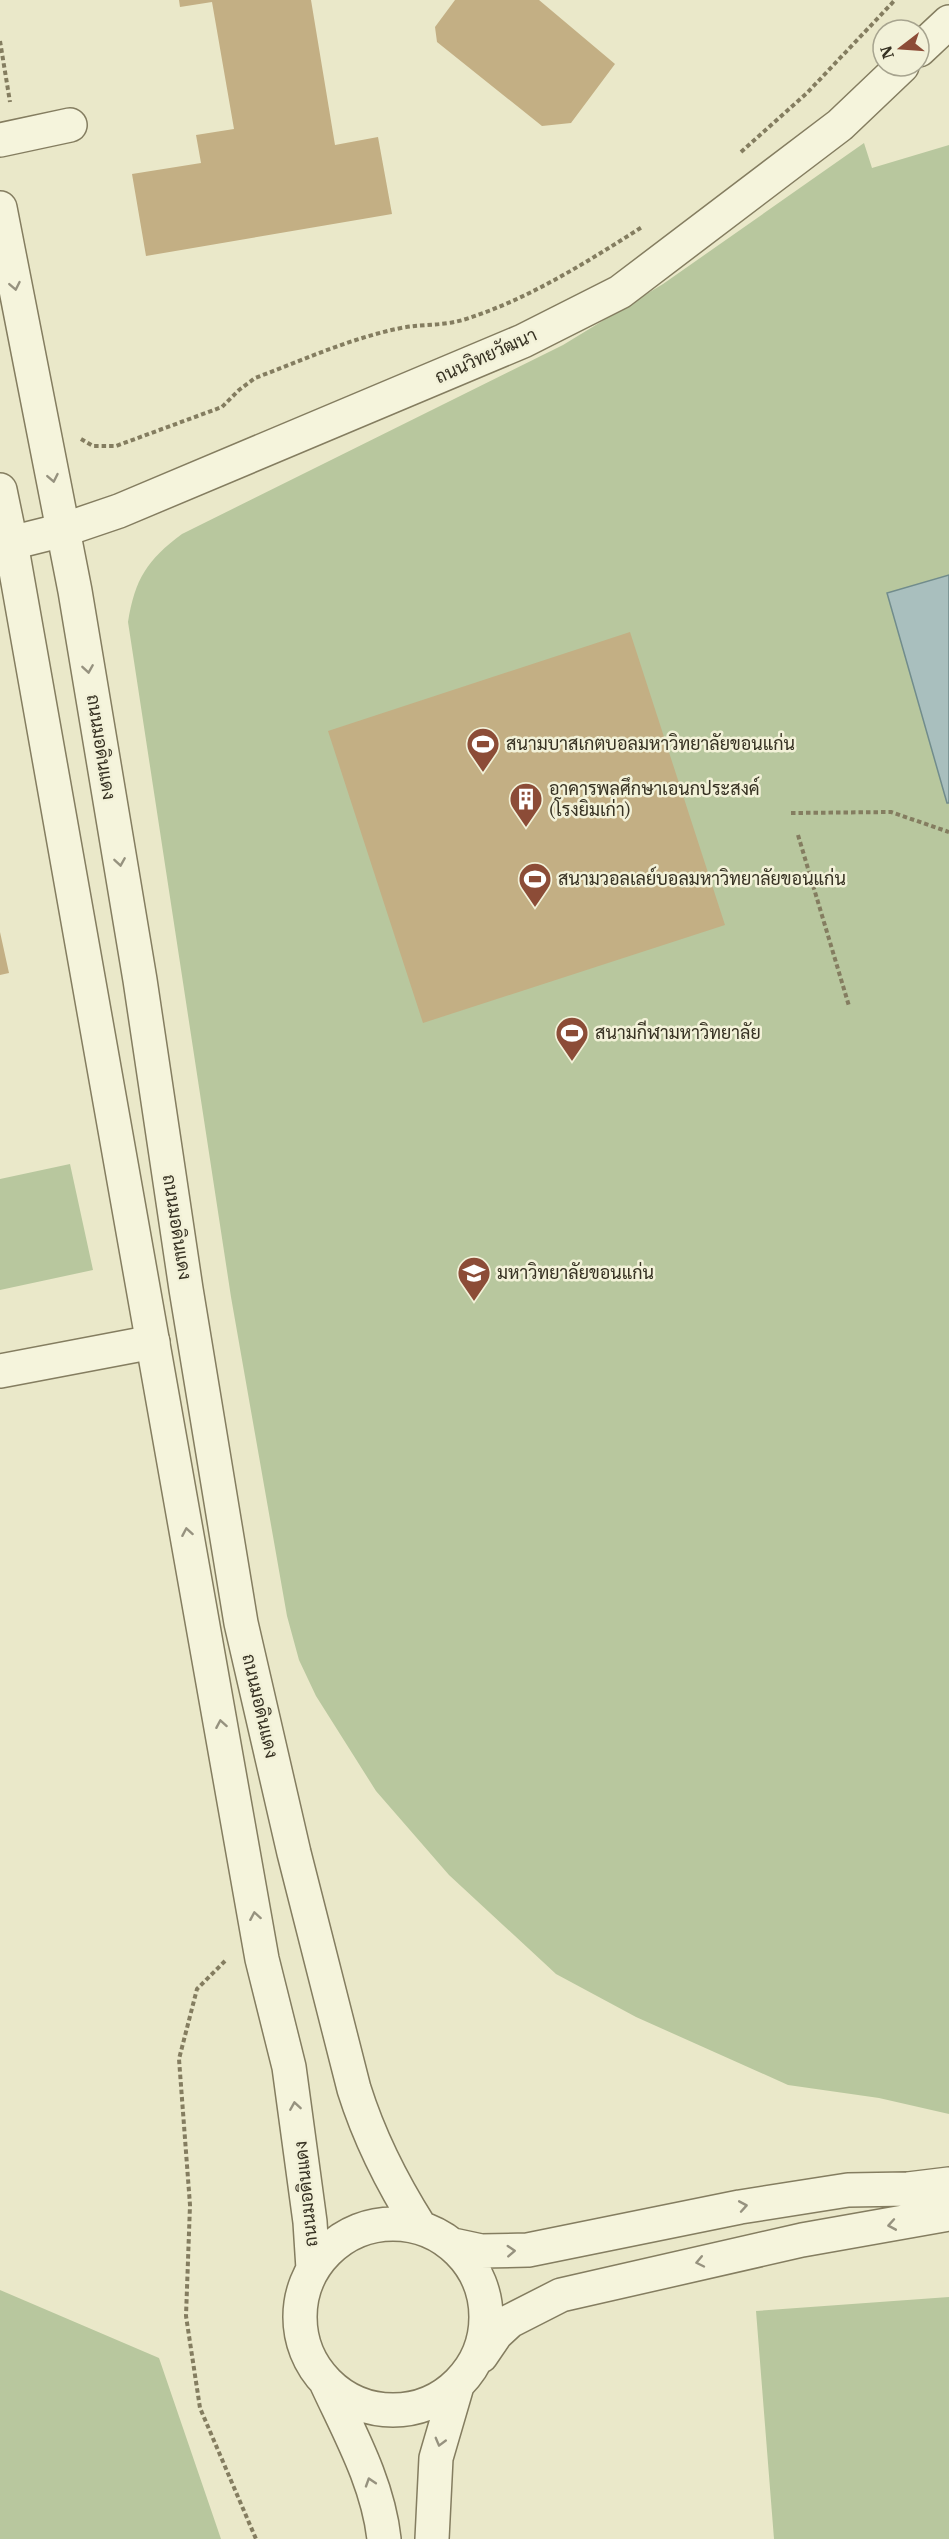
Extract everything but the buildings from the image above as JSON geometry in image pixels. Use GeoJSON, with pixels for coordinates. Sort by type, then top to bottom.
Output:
{"type":"FeatureCollection","features":[{"type":"Feature","properties":{"kind":"street"},"geometry":{"type":"LineString","coordinates":[[931,39],[949,22]]}},
{"type":"Feature","properties":{"kind":"street","name":"ถนนวิทยวัฒนา"},"geometry":{"type":"LineString","coordinates":[[11,543],[63,530],[119,512],[523,341],[620,292],[840,125],[889,78]]}},
{"type":"Feature","properties":{"kind":"street"},"geometry":{"type":"LineString","coordinates":[[8,138],[70,125]]}},
{"type":"Feature","properties":{"kind":"street","name":"ถนนมอดินแดง"},"geometry":{"type":"LineString","coordinates":[[0,208],[75,591],[140,980],[186,1289],[241,1623],[294,1853],[354,2089],[366,2128],[384,2166],[420,2227]]}},
{"type":"Feature","properties":{"kind":"street","name":"ถนนมอดินแดง"},"geometry":{"type":"LineString","coordinates":[[0,490],[262,1959],[289,2067],[310,2222],[313,2269]]}},
{"type":"Feature","properties":{"kind":"street"},"geometry":{"type":"LineString","coordinates":[[0,1371],[153,1342]]}},
{"type":"Feature","properties":{"kind":"street"},"geometry":{"type":"LineString","coordinates":[[453,2245],[481,2251],[528,2250],[740,2207],[826,2193],[949,2184]]}},
{"type":"Feature","properties":{"kind":"street"},"geometry":{"type":"LineString","coordinates":[[466,2375],[496,2334],[510,2321],[561,2295],[802,2240],[949,2214]]}},
{"type":"Feature","properties":{"kind":"street","name":"ถนนมอดินแดง"},"geometry":{"type":"LineString","coordinates":[[432,2539],[436,2458],[486,2328],[483,2291],[466,2258],[438,2234],[420,2227],[385,2223],[368,2226],[336,2242],[313,2269],[301,2301],[302,2336],[315,2368],[340,2394],[356,2403],[391,2411],[409,2410],[443,2397],[466,2375]]}},
{"type":"Feature","properties":{"kind":"street","name":"ถนนมอดินแดง"},"geometry":{"type":"LineString","coordinates":[[326,2382],[362,2459],[374,2495],[384,2539]]}},
{"type":"Feature","properties":{"kind":"path"},"geometry":{"type":"LineString","coordinates":[[739,153],[807,93],[895,0]]}},
{"type":"Feature","properties":{"kind":"path"},"geometry":{"type":"LineString","coordinates":[[0,41],[8,138]]}},
{"type":"Feature","properties":{"kind":"path"},"geometry":{"type":"LineString","coordinates":[[75,434],[93,446],[116,446],[222,407],[255,378],[368,336],[403,328],[442,326],[468,318],[503,305],[584,264],[644,226]]}},
{"type":"Feature","properties":{"kind":"path"},"geometry":{"type":"LineString","coordinates":[[791,813],[891,812],[949,832]]}},
{"type":"Feature","properties":{"kind":"path"},"geometry":{"type":"LineString","coordinates":[[798,835],[849,1006]]}},
{"type":"Feature","properties":{"kind":"path"},"geometry":{"type":"LineString","coordinates":[[230,1956],[197,1989],[179,2059],[190,2205],[186,2316],[200,2408],[256,2539]]}},
{"type":"Feature","properties":{"kind":"green space","name":"สนามกีฬามหาวิทยาลัย"},"geometry":{"type":"Polygon","coordinates":[[[864,143],[872,168],[949,145],[949,2114],[879,2098],[788,2085],[636,2017],[556,1974],[449,1875],[376,1791],[316,1696],[299,1660],[287,1616],[231,1297],[128,622],[134,594],[144,572],[170,543],[182,534],[563,345],[663,284],[864,143]]]}},
{"type":"Feature","properties":{"kind":"green space"},"geometry":{"type":"Polygon","coordinates":[[[70,1164],[93,1270],[0,1290],[0,1179],[70,1164]]]}},
{"type":"Feature","properties":{"kind":"green space"},"geometry":{"type":"Polygon","coordinates":[[[0,2290],[159,2358],[221,2539],[0,2539],[0,2290]]]}},
{"type":"Feature","properties":{"kind":"green space"},"geometry":{"type":"Polygon","coordinates":[[[949,2297],[949,2539],[774,2539],[756,2311],[949,2297]]]}},
{"type":"Feature","properties":{"kind":"shaded area"},"geometry":{"type":"Polygon","coordinates":[[[949,575],[949,803],[947,803],[887,593],[949,575]]]}},
{"type":"Feature","properties":{"kind":"place","name":"สนามบาสเกตบอลมหาวิทยาลัยขอนแก่น"},"geometry":{"type":"Point","coordinates":[483,773]}},
{"type":"Feature","properties":{"kind":"place","name":"อาคารพลศึกษาเอนกประสงค์ (โรงยิมเก่า)"},"geometry":{"type":"Point","coordinates":[526,828]}},
{"type":"Feature","properties":{"kind":"place","name":"สนามวอลเลย์บอลมหาวิทยาลัยขอนแก่น"},"geometry":{"type":"Point","coordinates":[535,908]}},
{"type":"Feature","properties":{"kind":"place","name":"สนามกีฬามหาวิทยาลัย"},"geometry":{"type":"Point","coordinates":[572,1062]}},
{"type":"Feature","properties":{"kind":"place","name":"มหาวิทยาลัยขอนแก่น"},"geometry":{"type":"Point","coordinates":[474,1302]}}]}
